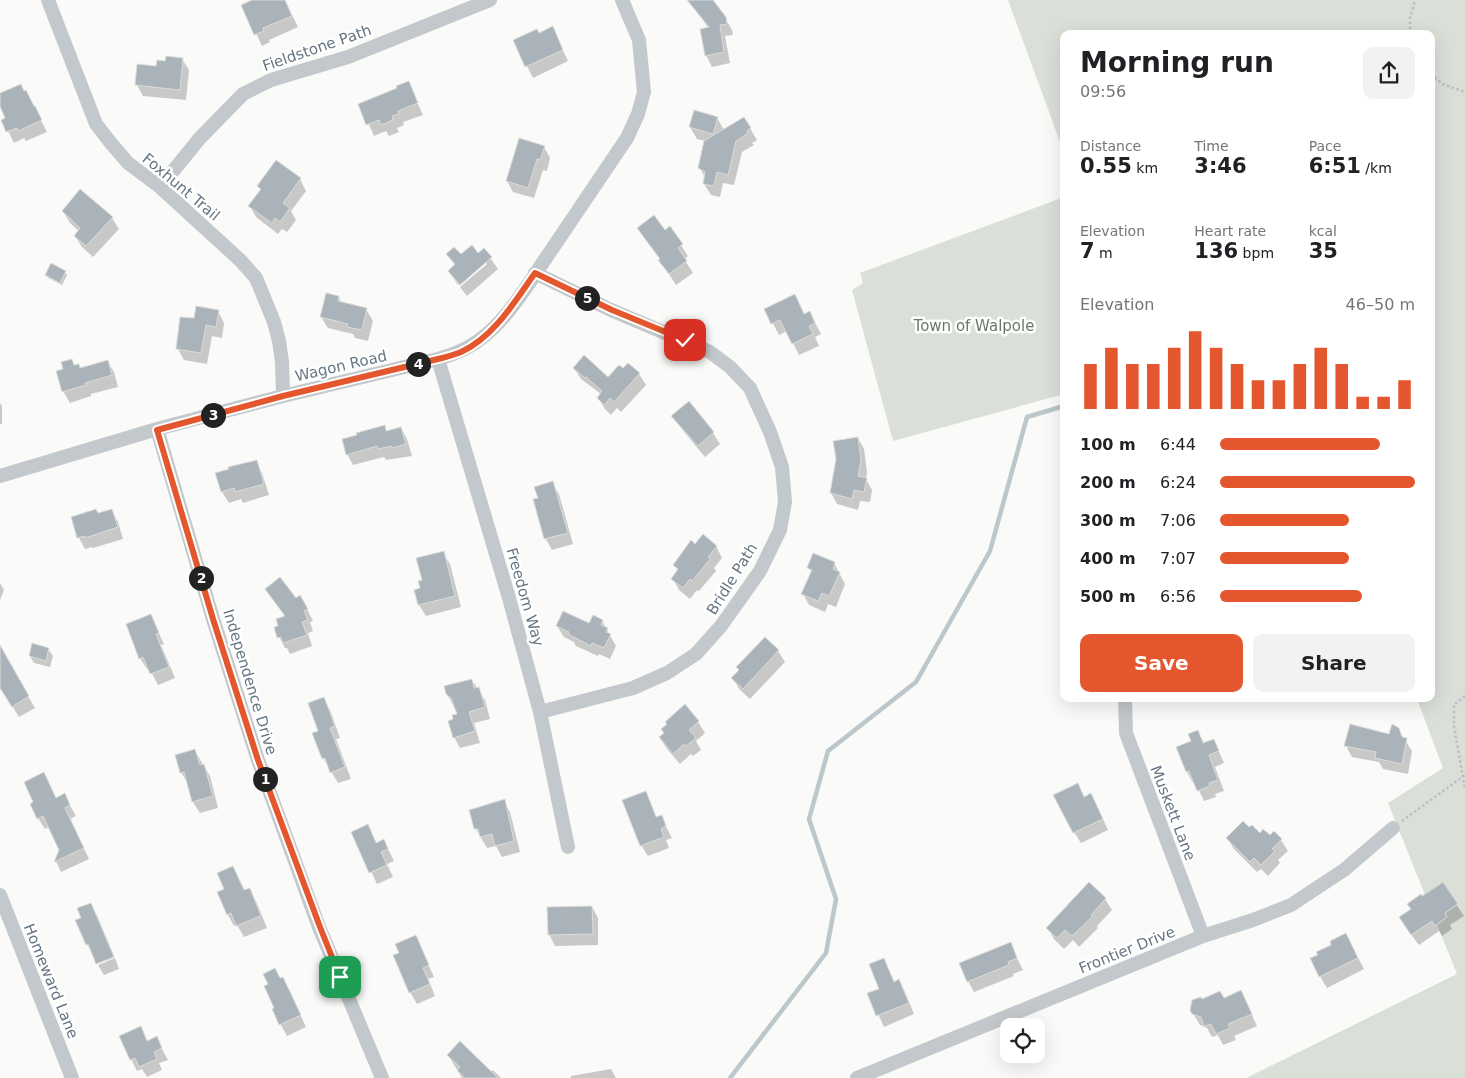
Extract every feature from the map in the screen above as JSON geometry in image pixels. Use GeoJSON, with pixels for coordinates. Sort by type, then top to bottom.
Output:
{"type":"FeatureCollection","features":[{"type":"Feature","properties":{"kind":"street","name":"Foxhunt Trail"},"geometry":{"type":"LineString","coordinates":[[48,0],[96,124],[128,164],[160,187],[256,278],[274,322],[282,362],[283,396]]}},
{"type":"Feature","properties":{"kind":"street","name":"Fieldstone Path"},"geometry":{"type":"LineString","coordinates":[[160,187],[200,138],[243,94],[271,80],[348,56],[490,0]]}},
{"type":"Feature","properties":{"kind":"street","name":"Wagon Road"},"geometry":{"type":"LineString","coordinates":[[0,476],[157,430],[283,396],[438,359],[460,352],[490,331],[535,273],[627,138],[638,114],[644,92],[640,40],[622,0]]}},
{"type":"Feature","properties":{"kind":"street","name":"Bridle Path"},"geometry":{"type":"LineString","coordinates":[[535,273],[612,310],[710,352],[730,367],[750,388],[770,432],[782,467],[785,502],[780,530],[760,571],[722,626],[696,654],[667,673],[634,688],[540,712]]}},
{"type":"Feature","properties":{"kind":"street","name":"Freedom Way"},"geometry":{"type":"LineString","coordinates":[[438,359],[509,598],[540,712],[568,847]]}},
{"type":"Feature","properties":{"kind":"street","name":"Independence Drive"},"geometry":{"type":"LineString","coordinates":[[157,430],[213,619],[258,760],[320,927],[382,1078]]}},
{"type":"Feature","properties":{"kind":"street","name":"Muskett Lane"},"geometry":{"type":"LineString","coordinates":[[1125,702],[1126,733],[1203,936]]}},
{"type":"Feature","properties":{"kind":"street","name":"Frontier Drive"},"geometry":{"type":"LineString","coordinates":[[858,1078],[1203,936],[1253,920],[1291,905],[1344,870],[1393,828]]}},
{"type":"Feature","properties":{"kind":"street","name":"Homeward Lane"},"geometry":{"type":"LineString","coordinates":[[0,895],[72,1078]]}},
{"type":"Feature","properties":{"kind":"path"},"geometry":{"type":"LineString","coordinates":[[1410,30],[1410,18],[1415,0]]}},
{"type":"Feature","properties":{"kind":"path"},"geometry":{"type":"LineString","coordinates":[[1435,78],[1442,84],[1465,92]]}},
{"type":"Feature","properties":{"kind":"path"},"geometry":{"type":"LineString","coordinates":[[1465,696],[1454,705],[1454,726],[1465,789]]}},
{"type":"Feature","properties":{"kind":"path"},"geometry":{"type":"LineString","coordinates":[[1393,828],[1464,775]]}},
{"type":"Feature","properties":{"kind":"green space"},"geometry":{"type":"Polygon","coordinates":[[[1008,0],[1465,0],[1465,1078],[1246,1078],[1457,974],[1388,803],[1443,768],[1418,702],[1435,702],[1435,30],[1060,30],[1060,142],[1008,0]]]}},
{"type":"Feature","properties":{"kind":"green space","name":"Town of Walpole"},"geometry":{"type":"Polygon","coordinates":[[[1060,198],[1060,395],[893,441],[852,290],[863,283],[860,273],[1060,198]]]}},
{"type":"Feature","properties":{"kind":"building"},"geometry":{"type":"Polygon","coordinates":[[[252,0],[285,0],[292,16],[263,28],[264,31],[254,35],[241,5],[252,0]]]}},
{"type":"Feature","properties":{"kind":"building"},"geometry":{"type":"Polygon","coordinates":[[[687,0],[713,0],[726,17],[727,24],[720,25],[724,52],[705,56],[700,29],[709,27],[687,0]]]}},
{"type":"Feature","properties":{"kind":"building"},"geometry":{"type":"Polygon","coordinates":[[[553,26],[563,50],[525,67],[513,40],[537,29],[539,33],[553,26]]]}},
{"type":"Feature","properties":{"kind":"building"},"geometry":{"type":"Polygon","coordinates":[[[166,56],[183,58],[180,90],[135,85],[137,64],[156,66],[157,60],[165,61],[166,56]]]}},
{"type":"Feature","properties":{"kind":"building"},"geometry":{"type":"Polygon","coordinates":[[[409,81],[418,103],[398,111],[399,114],[392,116],[393,120],[381,125],[379,120],[366,125],[358,104],[409,81]]]}},
{"type":"Feature","properties":{"kind":"building"},"geometry":{"type":"Polygon","coordinates":[[[21,84],[42,120],[18,131],[17,128],[6,132],[1,120],[5,118],[0,106],[0,93],[21,84]]]}},
{"type":"Feature","properties":{"kind":"building"},"geometry":{"type":"Polygon","coordinates":[[[694,110],[718,117],[713,134],[689,127],[694,110]]]}},
{"type":"Feature","properties":{"kind":"building"},"geometry":{"type":"Polygon","coordinates":[[[744,117],[751,128],[747,131],[748,133],[736,141],[728,175],[717,172],[714,186],[703,184],[705,172],[698,168],[704,141],[744,117]]]}},
{"type":"Feature","properties":{"kind":"building"},"geometry":{"type":"Polygon","coordinates":[[[519,138],[545,146],[540,160],[537,159],[528,188],[506,181],[519,138]]]}},
{"type":"Feature","properties":{"kind":"building"},"geometry":{"type":"Polygon","coordinates":[[[276,160],[301,178],[283,203],[290,208],[280,222],[275,218],[272,223],[248,206],[261,189],[257,186],[276,160]]]}},
{"type":"Feature","properties":{"kind":"building"},"geometry":{"type":"Polygon","coordinates":[[[80,189],[113,217],[86,246],[74,236],[80,228],[62,211],[80,189]]]}},
{"type":"Feature","properties":{"kind":"building"},"geometry":{"type":"Polygon","coordinates":[[[654,215],[665,230],[670,226],[683,244],[678,248],[687,261],[669,274],[637,228],[654,215]]]}},
{"type":"Feature","properties":{"kind":"building"},"geometry":{"type":"Polygon","coordinates":[[[472,245],[478,253],[484,248],[492,257],[460,285],[448,271],[455,264],[446,254],[454,247],[461,254],[472,245]]]}},
{"type":"Feature","properties":{"kind":"building"},"geometry":{"type":"Polygon","coordinates":[[[51,263],[66,271],[60,283],[45,275],[51,263]]]}},
{"type":"Feature","properties":{"kind":"building"},"geometry":{"type":"Polygon","coordinates":[[[326,293],[339,296],[338,301],[367,308],[362,330],[347,327],[348,324],[320,317],[326,293]]]}},
{"type":"Feature","properties":{"kind":"building"},"geometry":{"type":"Polygon","coordinates":[[[795,294],[804,314],[810,311],[815,323],[809,326],[813,334],[792,344],[780,320],[771,324],[764,309],[795,294]]]}},
{"type":"Feature","properties":{"kind":"building"},"geometry":{"type":"Polygon","coordinates":[[[196,306],[219,310],[216,327],[206,325],[201,353],[176,349],[180,317],[194,318],[196,306]]]}},
{"type":"Feature","properties":{"kind":"building"},"geometry":{"type":"Polygon","coordinates":[[[584,355],[608,377],[619,365],[623,368],[628,363],[640,373],[614,402],[610,398],[604,405],[597,398],[602,391],[573,368],[584,355]]]}},
{"type":"Feature","properties":{"kind":"building"},"geometry":{"type":"Polygon","coordinates":[[[72,359],[74,365],[79,364],[80,368],[108,360],[112,375],[62,392],[56,371],[63,369],[61,362],[72,359]]]}},
{"type":"Feature","properties":{"kind":"building"},"geometry":{"type":"Polygon","coordinates":[[[689,401],[714,432],[698,446],[671,416],[689,401]]]}},
{"type":"Feature","properties":{"kind":"building"},"geometry":{"type":"Polygon","coordinates":[[[385,425],[386,431],[401,427],[406,444],[378,449],[377,446],[346,455],[342,439],[385,425]]]}},
{"type":"Feature","properties":{"kind":"building"},"geometry":{"type":"Polygon","coordinates":[[[858,437],[861,460],[858,476],[867,478],[864,492],[854,490],[852,499],[830,493],[836,459],[833,441],[858,437]]]}},
{"type":"Feature","properties":{"kind":"building"},"geometry":{"type":"Polygon","coordinates":[[[257,460],[264,484],[235,492],[234,488],[221,492],[215,473],[229,469],[228,467],[257,460]]]}},
{"type":"Feature","properties":{"kind":"building"},"geometry":{"type":"Polygon","coordinates":[[[553,481],[568,533],[544,539],[533,499],[538,498],[534,487],[553,481]]]}},
{"type":"Feature","properties":{"kind":"building"},"geometry":{"type":"Polygon","coordinates":[[[96,509],[98,513],[112,509],[118,527],[85,538],[85,536],[77,538],[71,517],[96,509]]]}},
{"type":"Feature","properties":{"kind":"building"},"geometry":{"type":"Polygon","coordinates":[[[703,534],[717,546],[708,557],[710,559],[692,581],[690,579],[683,588],[671,579],[678,569],[673,565],[691,540],[695,544],[703,534]]]}},
{"type":"Feature","properties":{"kind":"building"},"geometry":{"type":"Polygon","coordinates":[[[444,551],[455,596],[418,605],[414,590],[420,588],[418,581],[422,580],[416,558],[444,551]]]}},
{"type":"Feature","properties":{"kind":"building"},"geometry":{"type":"Polygon","coordinates":[[[813,553],[835,562],[833,569],[840,572],[829,596],[822,593],[818,601],[801,594],[812,570],[807,568],[813,553]]]}},
{"type":"Feature","properties":{"kind":"building"},"geometry":{"type":"Polygon","coordinates":[[[280,577],[296,598],[300,595],[308,609],[304,611],[308,620],[302,622],[307,635],[283,643],[281,637],[277,638],[274,627],[278,626],[276,619],[285,616],[265,589],[280,577]]]}},
{"type":"Feature","properties":{"kind":"building"},"geometry":{"type":"Polygon","coordinates":[[[563,611],[589,623],[593,615],[603,620],[601,625],[608,628],[606,632],[611,634],[604,648],[592,643],[591,646],[556,626],[563,611]]]}},
{"type":"Feature","properties":{"kind":"building"},"geometry":{"type":"Polygon","coordinates":[[[151,614],[159,633],[156,634],[169,667],[150,674],[143,657],[139,659],[126,624],[151,614]]]}},
{"type":"Feature","properties":{"kind":"building"},"geometry":{"type":"Polygon","coordinates":[[[765,637],[779,650],[743,689],[731,678],[739,670],[736,667],[765,637]]]}},
{"type":"Feature","properties":{"kind":"building"},"geometry":{"type":"Polygon","coordinates":[[[32,643],[49,648],[46,661],[29,656],[32,643]]]}},
{"type":"Feature","properties":{"kind":"building"},"geometry":{"type":"Polygon","coordinates":[[[0,645],[29,696],[12,707],[0,688],[0,645]]]}},
{"type":"Feature","properties":{"kind":"building"},"geometry":{"type":"Polygon","coordinates":[[[472,679],[474,688],[479,687],[485,707],[469,712],[475,731],[453,738],[448,721],[453,719],[452,715],[457,714],[451,698],[446,694],[444,686],[472,679]]]}},
{"type":"Feature","properties":{"kind":"building"},"geometry":{"type":"Polygon","coordinates":[[[324,697],[335,726],[330,728],[345,767],[330,773],[325,758],[322,759],[312,733],[318,731],[308,703],[324,697]]]}},
{"type":"Feature","properties":{"kind":"building"},"geometry":{"type":"Polygon","coordinates":[[[685,704],[699,721],[689,730],[696,738],[686,746],[684,744],[673,754],[659,737],[664,733],[661,729],[667,724],[665,722],[685,704]]]}},
{"type":"Feature","properties":{"kind":"building"},"geometry":{"type":"Polygon","coordinates":[[[1350,724],[1389,734],[1392,724],[1399,728],[1402,737],[1407,738],[1402,764],[1375,758],[1376,752],[1344,746],[1350,724]]]}},
{"type":"Feature","properties":{"kind":"building"},"geometry":{"type":"Polygon","coordinates":[[[1198,730],[1203,743],[1214,739],[1219,751],[1209,755],[1218,780],[1209,783],[1210,786],[1197,791],[1189,771],[1186,772],[1176,747],[1191,741],[1188,734],[1198,730]]]}},
{"type":"Feature","properties":{"kind":"building"},"geometry":{"type":"Polygon","coordinates":[[[195,749],[200,765],[204,764],[213,796],[192,802],[184,772],[180,773],[175,755],[195,749]]]}},
{"type":"Feature","properties":{"kind":"building"},"geometry":{"type":"Polygon","coordinates":[[[44,772],[56,798],[65,793],[70,805],[65,808],[84,848],[54,862],[59,850],[43,816],[37,819],[30,804],[33,802],[24,782],[44,772]]]}},
{"type":"Feature","properties":{"kind":"building"},"geometry":{"type":"Polygon","coordinates":[[[1078,783],[1084,797],[1091,793],[1103,819],[1073,833],[1053,795],[1078,783]]]}},
{"type":"Feature","properties":{"kind":"building"},"geometry":{"type":"Polygon","coordinates":[[[646,791],[656,817],[662,815],[666,826],[661,829],[664,837],[640,846],[622,800],[646,791]]]}},
{"type":"Feature","properties":{"kind":"building"},"geometry":{"type":"Polygon","coordinates":[[[505,799],[514,841],[495,846],[492,834],[480,837],[478,829],[474,829],[469,810],[505,799]]]}},
{"type":"Feature","properties":{"kind":"building"},"geometry":{"type":"Polygon","coordinates":[[[1243,821],[1249,827],[1252,825],[1260,833],[1263,829],[1270,835],[1274,831],[1282,839],[1272,849],[1275,851],[1261,865],[1254,858],[1250,862],[1226,838],[1243,821]]]}},
{"type":"Feature","properties":{"kind":"building"},"geometry":{"type":"Polygon","coordinates":[[[368,824],[376,843],[384,839],[388,849],[381,852],[387,865],[369,873],[351,832],[368,824]]]}},
{"type":"Feature","properties":{"kind":"building"},"geometry":{"type":"Polygon","coordinates":[[[233,866],[244,890],[250,888],[261,916],[236,926],[231,913],[227,915],[217,892],[224,889],[217,873],[233,866]]]}},
{"type":"Feature","properties":{"kind":"building"},"geometry":{"type":"Polygon","coordinates":[[[1089,882],[1106,898],[1091,915],[1093,916],[1072,936],[1065,930],[1057,938],[1046,928],[1089,882]]]}},
{"type":"Feature","properties":{"kind":"building"},"geometry":{"type":"Polygon","coordinates":[[[1443,882],[1458,904],[1445,913],[1447,917],[1435,926],[1432,921],[1411,935],[1399,917],[1411,909],[1407,904],[1443,882]]]}},
{"type":"Feature","properties":{"kind":"building"},"geometry":{"type":"Polygon","coordinates":[[[91,903],[114,957],[96,964],[75,920],[81,918],[77,908],[91,903]]]}},
{"type":"Feature","properties":{"kind":"building"},"geometry":{"type":"Polygon","coordinates":[[[592,906],[593,934],[548,935],[547,907],[592,906]]]}},
{"type":"Feature","properties":{"kind":"building"},"geometry":{"type":"Polygon","coordinates":[[[1346,933],[1358,958],[1319,977],[1310,958],[1318,955],[1316,952],[1331,945],[1330,941],[1346,933]]]}},
{"type":"Feature","properties":{"kind":"building"},"geometry":{"type":"Polygon","coordinates":[[[416,935],[429,965],[423,968],[430,984],[409,993],[393,955],[399,953],[395,944],[416,935]]]}},
{"type":"Feature","properties":{"kind":"building"},"geometry":{"type":"Polygon","coordinates":[[[1011,942],[1017,958],[1008,962],[1009,965],[967,982],[959,963],[1011,942]]]}},
{"type":"Feature","properties":{"kind":"building"},"geometry":{"type":"Polygon","coordinates":[[[884,958],[894,982],[899,979],[909,1003],[876,1016],[867,993],[879,989],[869,964],[884,958]]]}},
{"type":"Feature","properties":{"kind":"building"},"geometry":{"type":"Polygon","coordinates":[[[275,968],[280,978],[283,977],[301,1015],[279,1025],[264,986],[268,984],[263,974],[275,968]]]}},
{"type":"Feature","properties":{"kind":"building"},"geometry":{"type":"Polygon","coordinates":[[[1241,990],[1252,1014],[1228,1024],[1230,1028],[1216,1034],[1211,1024],[1204,1026],[1201,1017],[1192,1014],[1190,1010],[1192,1000],[1201,997],[1202,999],[1220,991],[1224,998],[1241,990]]]}},
{"type":"Feature","properties":{"kind":"building"},"geometry":{"type":"Polygon","coordinates":[[[141,1026],[147,1041],[157,1036],[162,1048],[154,1052],[157,1059],[139,1067],[135,1058],[130,1060],[119,1036],[141,1026]]]}},
{"type":"Feature","properties":{"kind":"building"},"geometry":{"type":"Polygon","coordinates":[[[460,1041],[498,1078],[465,1078],[457,1070],[460,1067],[447,1055],[460,1041]]]}},
{"type":"Feature","properties":{"kind":"waterway"},"geometry":{"type":"LineString","coordinates":[[730,1078],[826,953],[836,899],[809,819],[828,751],[916,682],[990,551],[1027,417],[1060,407]]}},
{"type":"Feature","properties":{"kind":"route"},"geometry":{"type":"LineString","coordinates":[[340,977],[258,760],[213,619],[157,430],[283,396],[460,352],[490,331],[535,273],[612,310],[685,340]]}}]}
